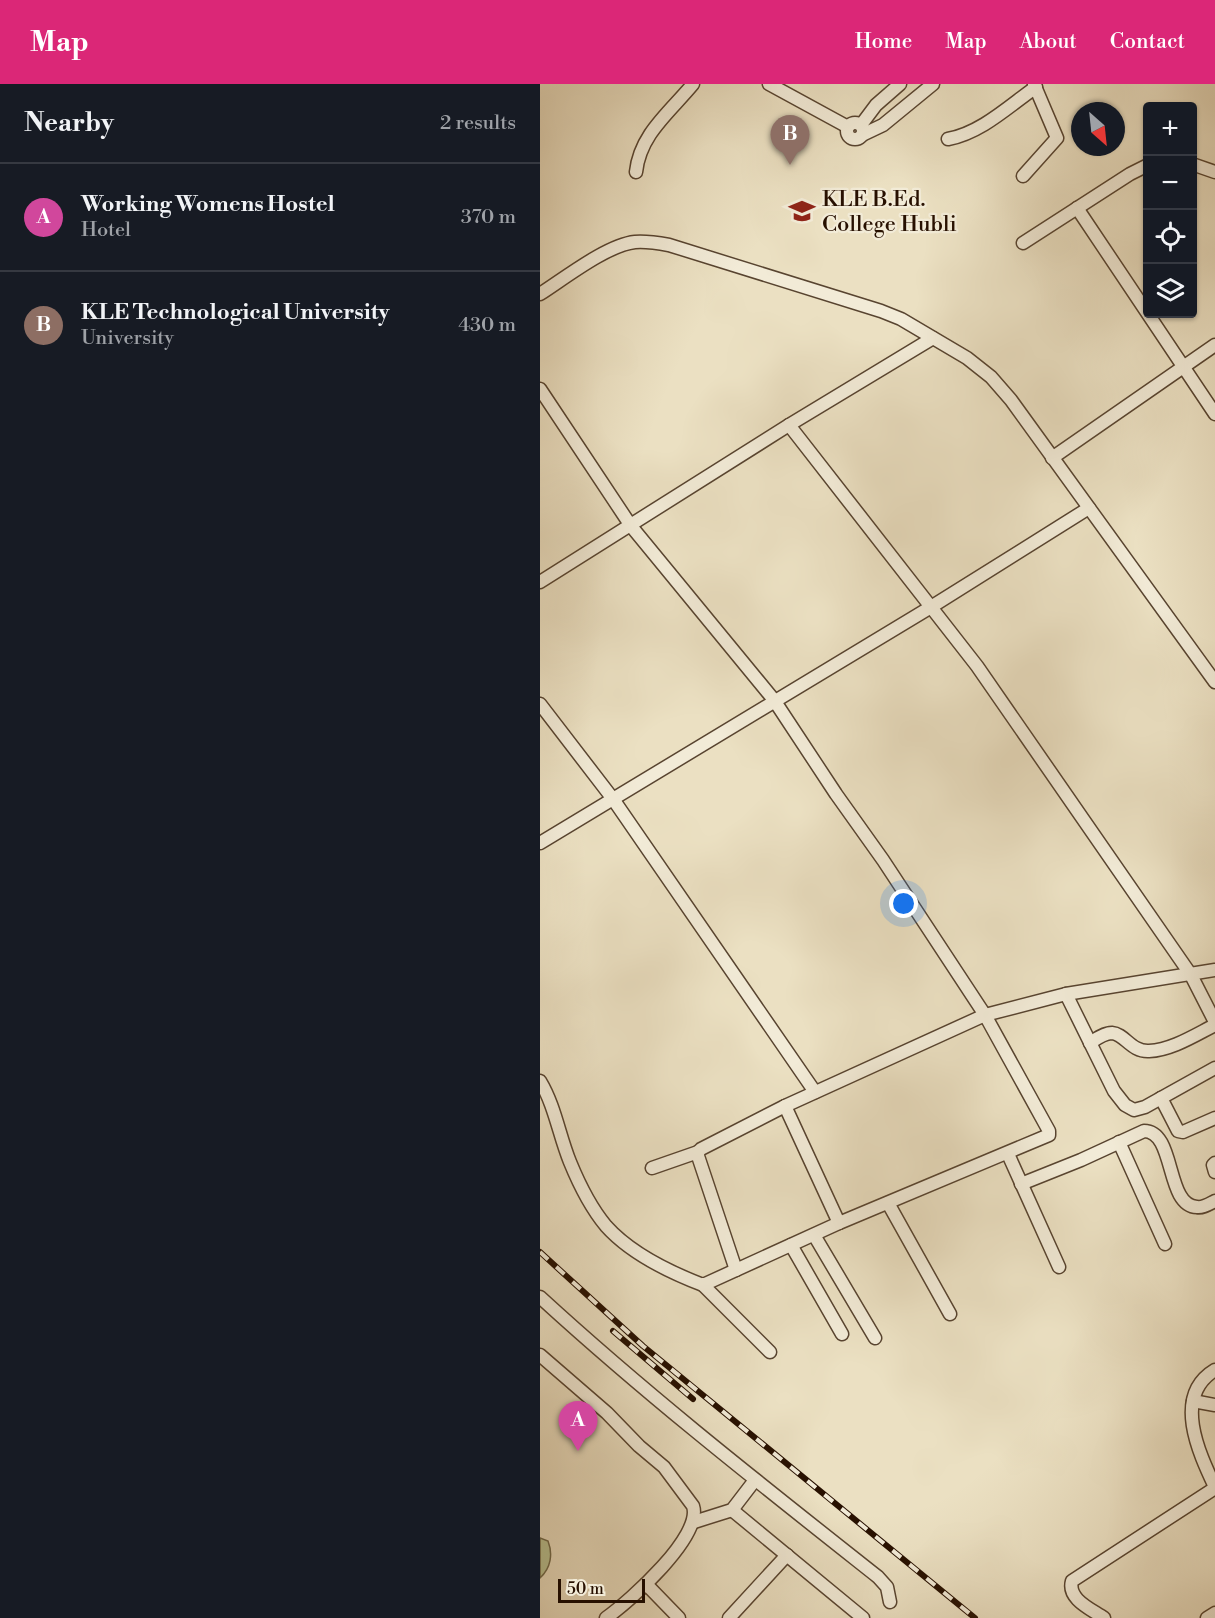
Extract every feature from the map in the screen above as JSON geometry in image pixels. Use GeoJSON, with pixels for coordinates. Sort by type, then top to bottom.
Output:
{"type":"FeatureCollection","features":[{"type":"Feature","properties":{"kind":"street"},"geometry":{"type":"LineString","coordinates":[[636,172],[638,156],[643,144],[693,84]]}},
{"type":"Feature","properties":{"kind":"street"},"geometry":{"type":"LineString","coordinates":[[769,84],[857,129],[883,125],[933,84]]}},
{"type":"Feature","properties":{"kind":"street"},"geometry":{"type":"LineString","coordinates":[[857,129],[876,105],[900,84]]}},
{"type":"Feature","properties":{"kind":"street"},"geometry":{"type":"LineString","coordinates":[[948,139],[957,137],[988,121],[1035,86],[1057,138],[1023,176]]}},
{"type":"Feature","properties":{"kind":"street"},"geometry":{"type":"LineString","coordinates":[[1197,166],[1215,172]]}},
{"type":"Feature","properties":{"kind":"street"},"geometry":{"type":"LineString","coordinates":[[1023,243],[1143,168]]}},
{"type":"Feature","properties":{"kind":"street"},"geometry":{"type":"LineString","coordinates":[[1077,208],[1215,414]]}},
{"type":"Feature","properties":{"kind":"street"},"geometry":{"type":"LineString","coordinates":[[540,294],[615,247],[635,242],[653,242],[669,245],[901,319],[967,358],[991,377],[1011,400],[1215,682]]}},
{"type":"Feature","properties":{"kind":"street"},"geometry":{"type":"LineString","coordinates":[[540,582],[789,425],[933,338]]}},
{"type":"Feature","properties":{"kind":"street"},"geometry":{"type":"LineString","coordinates":[[1052,458],[1215,345]]}},
{"type":"Feature","properties":{"kind":"street"},"geometry":{"type":"LineString","coordinates":[[540,389],[631,526],[774,700],[985,1015],[1050,1133],[1048,1137],[839,1223],[703,1286]]}},
{"type":"Feature","properties":{"kind":"street"},"geometry":{"type":"LineString","coordinates":[[789,425],[977,666],[1191,975],[1215,1023],[1178,1043],[1150,1051],[1132,1047],[1113,1033],[1090,1043]]}},
{"type":"Feature","properties":{"kind":"street"},"geometry":{"type":"LineString","coordinates":[[540,843],[931,607],[1089,508]]}},
{"type":"Feature","properties":{"kind":"street"},"geometry":{"type":"LineString","coordinates":[[540,704],[613,799],[815,1092]]}},
{"type":"Feature","properties":{"kind":"street"},"geometry":{"type":"LineString","coordinates":[[652,1168],[698,1152],[784,1106],[985,1015],[1066,994],[1215,970]]}},
{"type":"Feature","properties":{"kind":"street"},"geometry":{"type":"LineString","coordinates":[[1066,994],[1114,1091],[1125,1105],[1134,1110],[1145,1107],[1215,1068]]}},
{"type":"Feature","properties":{"kind":"street"},"geometry":{"type":"LineString","coordinates":[[540,1081],[547,1093],[570,1162],[589,1201],[606,1226],[625,1243],[668,1272],[703,1286],[770,1352]]}},
{"type":"Feature","properties":{"kind":"street"},"geometry":{"type":"LineString","coordinates":[[1161,1098],[1178,1131],[1184,1132],[1215,1118]]}},
{"type":"Feature","properties":{"kind":"street"},"geometry":{"type":"LineString","coordinates":[[784,1106],[839,1223]]}},
{"type":"Feature","properties":{"kind":"street"},"geometry":{"type":"LineString","coordinates":[[1021,1184],[1144,1131],[1155,1132],[1159,1137],[1174,1180],[1190,1206],[1196,1208],[1215,1201]]}},
{"type":"Feature","properties":{"kind":"street"},"geometry":{"type":"LineString","coordinates":[[1119,1142],[1165,1244]]}},
{"type":"Feature","properties":{"kind":"street"},"geometry":{"type":"LineString","coordinates":[[698,1152],[736,1270]]}},
{"type":"Feature","properties":{"kind":"street"},"geometry":{"type":"LineString","coordinates":[[1008,1154],[1059,1267]]}},
{"type":"Feature","properties":{"kind":"street"},"geometry":{"type":"LineString","coordinates":[[1215,1162],[1213,1165],[1215,1172]]}},
{"type":"Feature","properties":{"kind":"street"},"geometry":{"type":"LineString","coordinates":[[888,1203],[950,1314]]}},
{"type":"Feature","properties":{"kind":"street"},"geometry":{"type":"LineString","coordinates":[[814,1235],[875,1338]]}},
{"type":"Feature","properties":{"kind":"street"},"geometry":{"type":"LineString","coordinates":[[790,1245],[842,1334]]}},
{"type":"Feature","properties":{"kind":"street"},"geometry":{"type":"LineString","coordinates":[[540,1297],[607,1357],[754,1480],[878,1577],[887,1587],[890,1602]]}},
{"type":"Feature","properties":{"kind":"street"},"geometry":{"type":"LineString","coordinates":[[540,1355],[607,1413],[639,1446],[664,1467],[696,1513],[690,1532],[646,1584],[606,1618]]}},
{"type":"Feature","properties":{"kind":"street"},"geometry":{"type":"LineString","coordinates":[[1104,1618],[1072,1595],[1070,1588],[1072,1581],[1215,1488],[1198,1445],[1191,1413],[1197,1387],[1215,1370]]}},
{"type":"Feature","properties":{"kind":"street"},"geometry":{"type":"LineString","coordinates":[[1193,1401],[1215,1405]]}},
{"type":"Feature","properties":{"kind":"street"},"geometry":{"type":"LineString","coordinates":[[694,1522],[732,1510],[754,1480]]}},
{"type":"Feature","properties":{"kind":"street"},"geometry":{"type":"LineString","coordinates":[[732,1510],[862,1618]]}},
{"type":"Feature","properties":{"kind":"street"},"geometry":{"type":"LineString","coordinates":[[729,1618],[787,1555]]}},
{"type":"Feature","properties":{"kind":"street"},"geometry":{"type":"LineString","coordinates":[[646,1584],[679,1618]]}},
{"type":"Feature","properties":{"kind":"street"},"geometry":{"type":"LineString","coordinates":[[1207,1618],[1215,1613]]}},
{"type":"Feature","properties":{"kind":"green space"},"geometry":{"type":"Polygon","coordinates":[[[540,1538],[548,1541],[551,1556],[547,1570],[540,1578],[540,1538]]]}},
{"type":"Feature","properties":{"kind":"railway"},"geometry":{"type":"LineString","coordinates":[[540,1252],[643,1346],[975,1618]]}},
{"type":"Feature","properties":{"kind":"railway"},"geometry":{"type":"LineString","coordinates":[[613,1331],[693,1399]]}},
{"type":"Feature","properties":{"kind":"place","name":"KLE Technological University"},"geometry":{"type":"Point","coordinates":[790,165]}},
{"type":"Feature","properties":{"kind":"place","name":"KLE B.Ed. College Hubli"},"geometry":{"type":"Point","coordinates":[802,211]}},
{"type":"Feature","properties":{"kind":"place","name":"Working Womens Hostel"},"geometry":{"type":"Point","coordinates":[578,1451]}}]}
